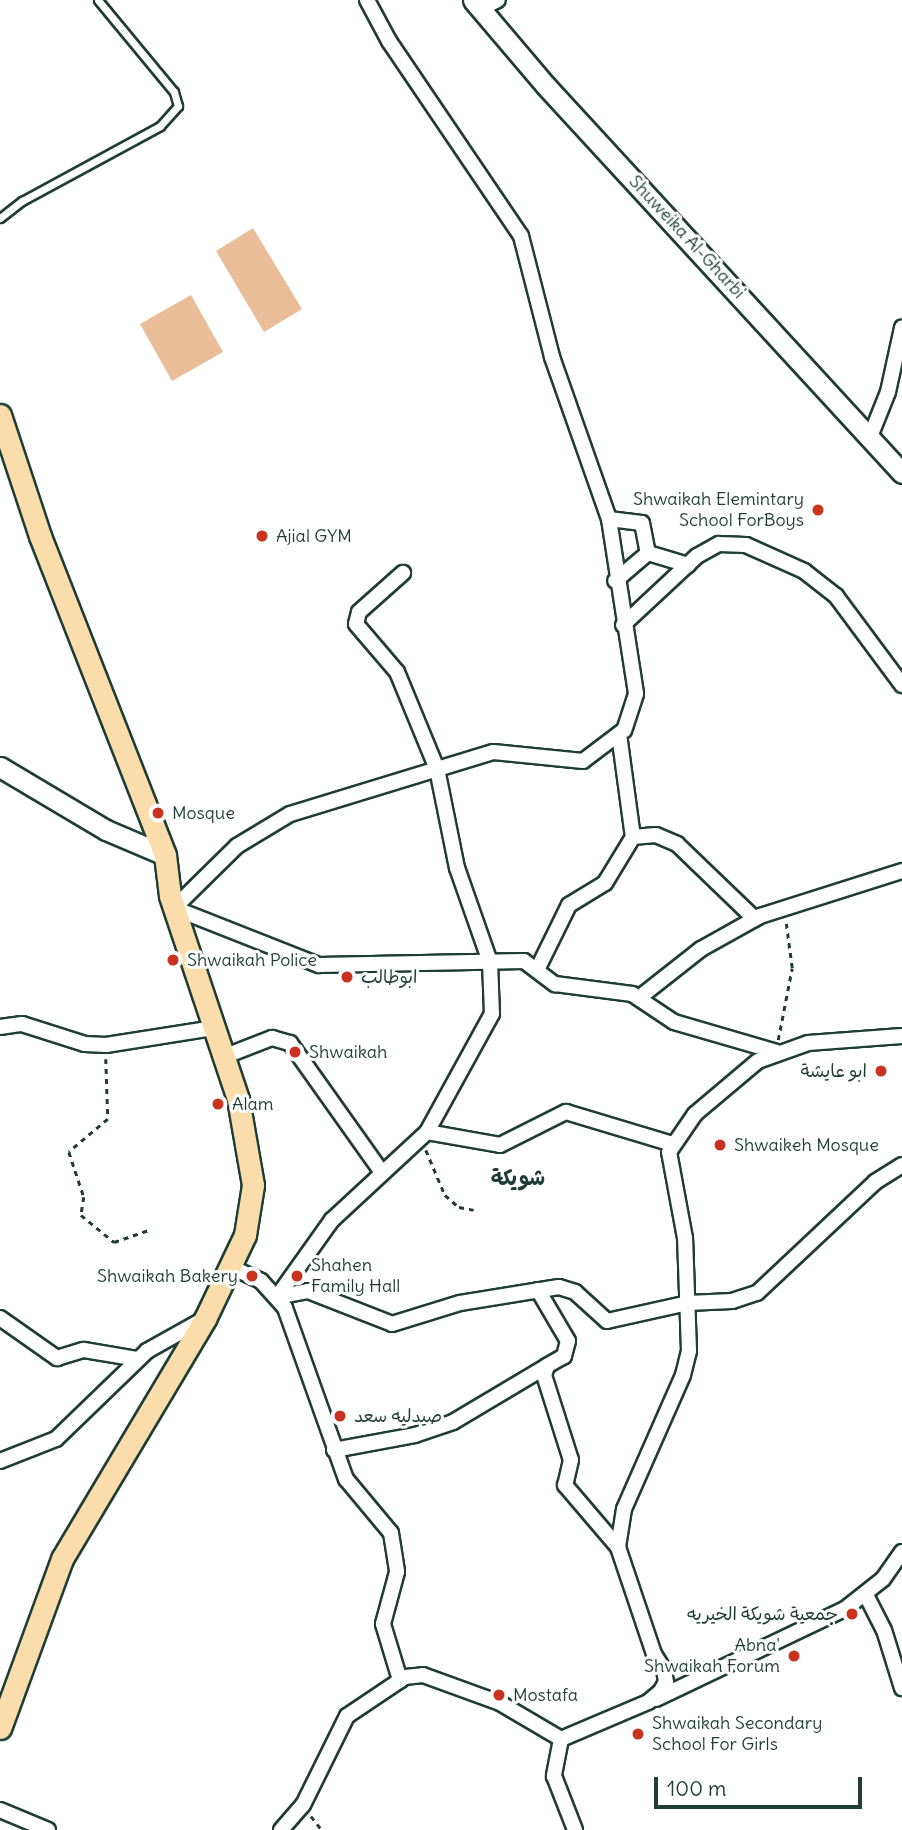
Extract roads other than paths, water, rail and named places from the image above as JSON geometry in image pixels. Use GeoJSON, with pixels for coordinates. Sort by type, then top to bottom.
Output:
{"type":"FeatureCollection","features":[{"type":"Feature","properties":{"kind":"main road"},"geometry":{"type":"LineString","coordinates":[[0,1728],[67,1550],[205,1319],[231,1268],[248,1224],[253,1185],[249,1146],[174,908],[165,855],[49,561],[1,422]]}},
{"type":"Feature","properties":{"kind":"street"},"geometry":{"type":"LineString","coordinates":[[367,0],[389,41],[520,236],[552,357],[609,519],[615,581],[635,694],[619,734],[633,836],[605,883],[569,905],[538,968]]}},
{"type":"Feature","properties":{"kind":"street"},"geometry":{"type":"LineString","coordinates":[[476,4],[498,0]]}},
{"type":"Feature","properties":{"kind":"street","name":"Shuweika Al-Gharbi"},"geometry":{"type":"LineString","coordinates":[[476,4],[902,473]]}},
{"type":"Feature","properties":{"kind":"street"},"geometry":{"type":"LineString","coordinates":[[870,437],[888,392],[902,328]]}},
{"type":"Feature","properties":{"kind":"street"},"geometry":{"type":"LineString","coordinates":[[609,519],[642,523],[648,554]]}},
{"type":"Feature","properties":{"kind":"street"},"geometry":{"type":"LineString","coordinates":[[623,625],[688,565],[719,544],[734,543],[757,548],[803,571],[847,608],[902,685]]}},
{"type":"Feature","properties":{"kind":"street"},"geometry":{"type":"LineString","coordinates":[[648,554],[688,565]]}},
{"type":"Feature","properties":{"kind":"street"},"geometry":{"type":"LineString","coordinates":[[615,581],[648,554]]}},
{"type":"Feature","properties":{"kind":"street"},"geometry":{"type":"LineString","coordinates":[[277,1297],[326,1227],[381,1171],[424,1134],[492,1014],[490,962],[457,868],[437,769],[397,672],[356,624],[359,612],[403,573]]}},
{"type":"Feature","properties":{"kind":"street"},"geometry":{"type":"LineString","coordinates":[[619,734],[583,761],[493,752],[289,814],[237,846],[174,908],[319,965],[524,961],[562,986],[640,997],[674,1022],[777,1052]]}},
{"type":"Feature","properties":{"kind":"street"},"geometry":{"type":"LineString","coordinates":[[0,767],[106,830],[165,855]]}},
{"type":"Feature","properties":{"kind":"street"},"geometry":{"type":"LineString","coordinates":[[633,836],[656,835],[677,844],[755,919]]}},
{"type":"Feature","properties":{"kind":"street"},"geometry":{"type":"LineString","coordinates":[[640,997],[701,948],[755,919],[902,872]]}},
{"type":"Feature","properties":{"kind":"street"},"geometry":{"type":"LineString","coordinates":[[0,1027],[22,1024],[85,1044],[106,1045],[213,1028]]}},
{"type":"Feature","properties":{"kind":"street"},"geometry":{"type":"LineString","coordinates":[[618,1547],[624,1509],[683,1375],[690,1351],[685,1238],[669,1152],[673,1144],[695,1114],[758,1061],[777,1052],[808,1043],[902,1037]]}},
{"type":"Feature","properties":{"kind":"street"},"geometry":{"type":"LineString","coordinates":[[223,1057],[272,1038],[284,1038],[381,1171]]}},
{"type":"Feature","properties":{"kind":"street"},"geometry":{"type":"LineString","coordinates":[[424,1134],[500,1145],[566,1112],[673,1144]]}},
{"type":"Feature","properties":{"kind":"street"},"geometry":{"type":"LineString","coordinates":[[277,1297],[308,1291],[391,1324],[460,1303],[559,1287],[575,1292],[607,1321],[688,1303],[732,1301],[757,1293],[875,1182],[902,1165]]}},
{"type":"Feature","properties":{"kind":"street"},"geometry":{"type":"LineString","coordinates":[[231,1268],[261,1281],[277,1297],[290,1318],[345,1479],[395,1541],[397,1572],[383,1624],[400,1680]]}},
{"type":"Feature","properties":{"kind":"street"},"geometry":{"type":"LineString","coordinates":[[334,1450],[415,1435],[453,1422],[564,1356],[568,1341],[538,1290]]}},
{"type":"Feature","properties":{"kind":"street"},"geometry":{"type":"LineString","coordinates":[[0,1318],[57,1358],[84,1350],[138,1359]]}},
{"type":"Feature","properties":{"kind":"street"},"geometry":{"type":"LineString","coordinates":[[0,1461],[57,1439],[138,1359],[205,1319]]}},
{"type":"Feature","properties":{"kind":"street"},"geometry":{"type":"LineString","coordinates":[[547,1366],[544,1375],[571,1460],[565,1485],[618,1547],[654,1654],[664,1670],[666,1682],[648,1702]]}},
{"type":"Feature","properties":{"kind":"street"},"geometry":{"type":"LineString","coordinates":[[281,1830],[303,1805],[348,1716],[400,1680],[423,1675],[436,1679],[517,1710],[550,1737],[561,1739],[783,1641],[866,1595],[902,1552]]}},
{"type":"Feature","properties":{"kind":"street"},"geometry":{"type":"LineString","coordinates":[[866,1595],[898,1662],[902,1688]]}},
{"type":"Feature","properties":{"kind":"street"},"geometry":{"type":"LineString","coordinates":[[561,1739],[554,1776],[575,1830]]}},
{"type":"Feature","properties":{"kind":"street"},"geometry":{"type":"LineString","coordinates":[[0,1810],[48,1830]]}},
{"type":"Feature","properties":{"kind":"lane"},"geometry":{"type":"LineString","coordinates":[[0,218],[22,201],[160,127],[178,106],[174,92],[98,0]]}},
{"type":"Feature","properties":{"kind":"place","name":"Shwaikah Elemintary School ForBoys"},"geometry":{"type":"Point","coordinates":[818,510]}},
{"type":"Feature","properties":{"kind":"place","name":"Ajial GYM"},"geometry":{"type":"Point","coordinates":[262,536]}},
{"type":"Feature","properties":{"kind":"place","name":"Mosque"},"geometry":{"type":"Point","coordinates":[158,813]}},
{"type":"Feature","properties":{"kind":"place","name":"Shwaikah Police"},"geometry":{"type":"Point","coordinates":[173,960]}},
{"type":"Feature","properties":{"kind":"place","name":"ابوطالب"},"geometry":{"type":"Point","coordinates":[347,977]}},
{"type":"Feature","properties":{"kind":"place","name":"Shwaikah"},"geometry":{"type":"Point","coordinates":[295,1052]}},
{"type":"Feature","properties":{"kind":"place","name":"ابو عايشة"},"geometry":{"type":"Point","coordinates":[881,1071]}},
{"type":"Feature","properties":{"kind":"place","name":"Alam"},"geometry":{"type":"Point","coordinates":[218,1104]}},
{"type":"Feature","properties":{"kind":"place","name":"Shwaikeh Mosque"},"geometry":{"type":"Point","coordinates":[720,1145]}},
{"type":"Feature","properties":{"kind":"place","name":"Shwaikah Bakery"},"geometry":{"type":"Point","coordinates":[252,1276]}},
{"type":"Feature","properties":{"kind":"place","name":"Shahen Family Hall"},"geometry":{"type":"Point","coordinates":[297,1276]}},
{"type":"Feature","properties":{"kind":"place","name":"صيدليه سعد"},"geometry":{"type":"Point","coordinates":[340,1416]}},
{"type":"Feature","properties":{"kind":"place","name":"جمعية شويكة الخيريه"},"geometry":{"type":"Point","coordinates":[852,1614]}},
{"type":"Feature","properties":{"kind":"place","name":"Abna' Shwaikah Forum"},"geometry":{"type":"Point","coordinates":[794,1656]}},
{"type":"Feature","properties":{"kind":"place","name":"Mostafa"},"geometry":{"type":"Point","coordinates":[499,1695]}},
{"type":"Feature","properties":{"kind":"place","name":"Shwaikah Secondary School For Girls"},"geometry":{"type":"Point","coordinates":[638,1734]}},
{"type":"Feature","properties":{"kind":"district","name":"شويكة"},"geometry":{"type":"Point","coordinates":[518,1178]}}]}
